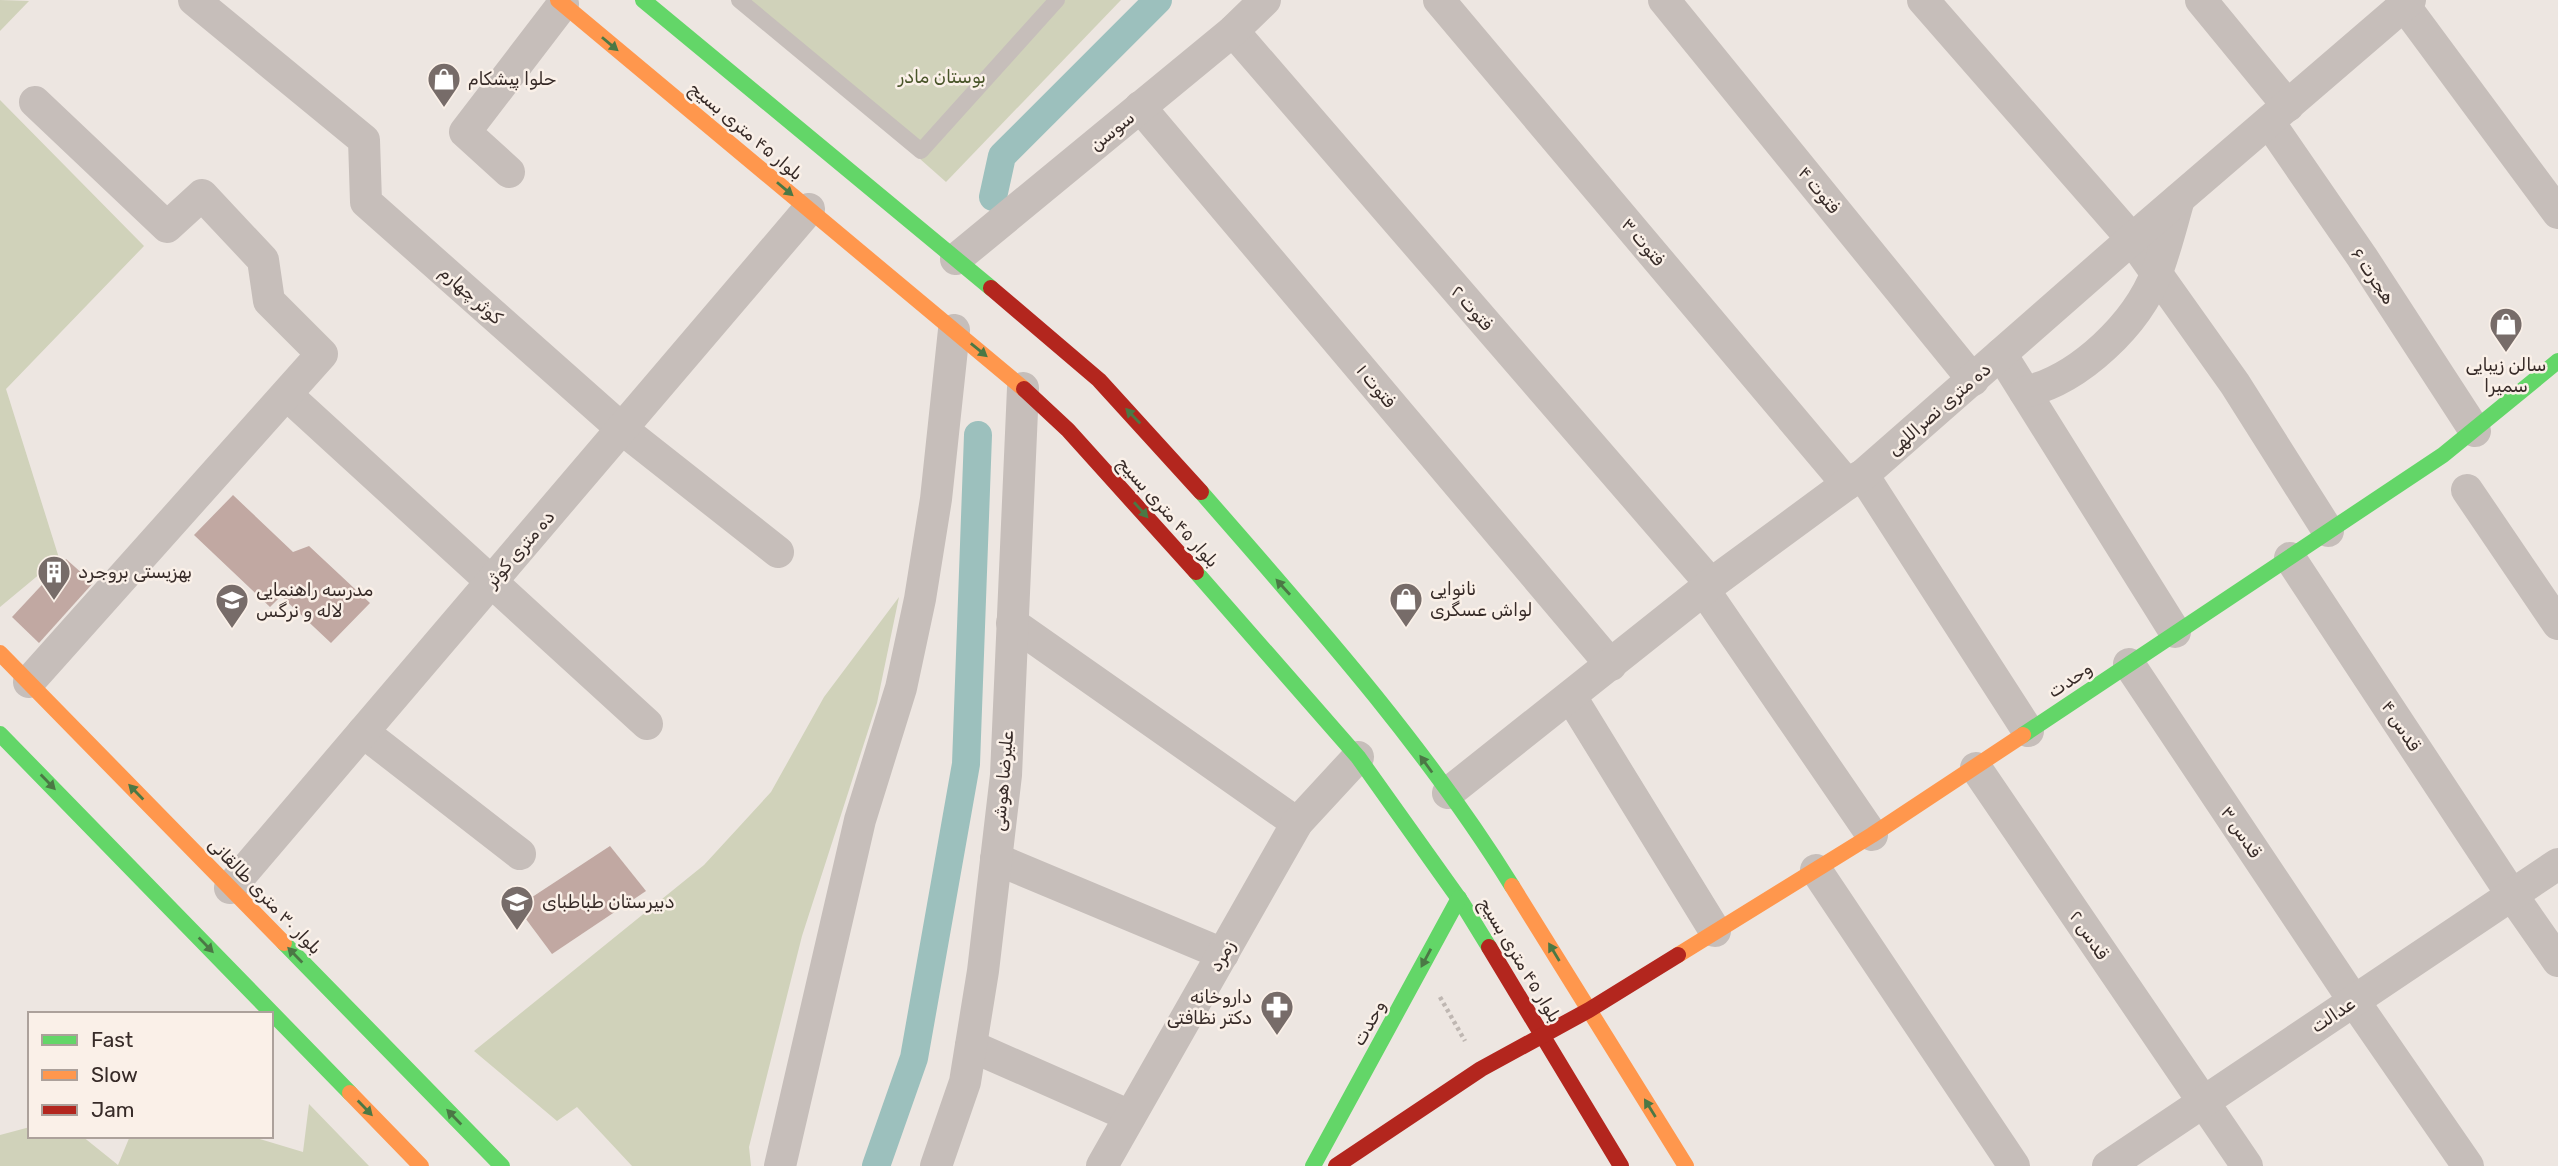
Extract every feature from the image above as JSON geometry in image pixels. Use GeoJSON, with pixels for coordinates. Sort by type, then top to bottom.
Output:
{"type":"FeatureCollection","features":[{"type":"Feature","properties":{"kind":"main road","name":"بلوار ۴۵ متری بسیج"},"geometry":{"type":"LineString","coordinates":[[643,0],[1059,344],[1099,380],[1155,439],[1336,658],[1387,710],[1448,793],[1491,852],[1686,1166]]}},
{"type":"Feature","properties":{"kind":"main road","name":"بلوار ۴۵ متری بسیج"},"geometry":{"type":"LineString","coordinates":[[561,2],[1023,388],[1068,430],[1303,682],[1459,898],[1620,1166]]}},
{"type":"Feature","properties":{"kind":"main road","name":"وحدت"},"geometry":{"type":"LineString","coordinates":[[1543,1036],[1816,870],[1976,768],[2475,431],[2558,361]]}},
{"type":"Feature","properties":{"kind":"main road","name":"بلوار ۳۰ متری طالقانی"},"geometry":{"type":"LineString","coordinates":[[0,653],[502,1166]]}},
{"type":"Feature","properties":{"kind":"main road"},"geometry":{"type":"LineString","coordinates":[[0,734],[271,1012]]}},
{"type":"Feature","properties":{"kind":"main road","name":"وحدت"},"geometry":{"type":"LineString","coordinates":[[1313,1166],[1459,898]]}},
{"type":"Feature","properties":{"kind":"main road"},"geometry":{"type":"LineString","coordinates":[[273,1014],[421,1166]]}},
{"type":"Feature","properties":{"kind":"main road"},"geometry":{"type":"LineString","coordinates":[[1336,1166],[1427,1102],[1480,1069],[1543,1036]]}},
{"type":"Feature","properties":{"kind":"street","name":"سوسن"},"geometry":{"type":"LineString","coordinates":[[956,259],[1233,32],[1265,0]]}},
{"type":"Feature","properties":{"kind":"street","name":"فتوت ۳"},"geometry":{"type":"LineString","coordinates":[[1439,0],[1855,480],[2028,732]]}},
{"type":"Feature","properties":{"kind":"street","name":"فتوت ۴"},"geometry":{"type":"LineString","coordinates":[[1664,0],[1973,380]]}},
{"type":"Feature","properties":{"kind":"street"},"geometry":{"type":"LineString","coordinates":[[1923,0],[2132,239],[2235,384],[2328,531]]}},
{"type":"Feature","properties":{"kind":"street","name":"هجرت ۶"},"geometry":{"type":"LineString","coordinates":[[2201,0],[2278,114],[2362,257],[2475,431]]}},
{"type":"Feature","properties":{"kind":"street","name":"کوثر چهارم"},"geometry":{"type":"LineString","coordinates":[[202,2],[363,140],[366,202],[622,429],[778,552]]}},
{"type":"Feature","properties":{"kind":"street"},"geometry":{"type":"LineString","coordinates":[[509,172],[465,132],[561,2]]}},
{"type":"Feature","properties":{"kind":"street","name":"ده متری نصراللهی"},"geometry":{"type":"LineString","coordinates":[[1448,793],[1708,587],[1855,480],[2407,2]]}},
{"type":"Feature","properties":{"kind":"street"},"geometry":{"type":"LineString","coordinates":[[2407,2],[2558,213]]}},
{"type":"Feature","properties":{"kind":"street","name":"فتوت ۲"},"geometry":{"type":"LineString","coordinates":[[1233,32],[1708,587],[1872,835]]}},
{"type":"Feature","properties":{"kind":"street"},"geometry":{"type":"LineString","coordinates":[[29,682],[322,354],[269,301],[263,260],[202,195],[167,227],[35,102]]}},
{"type":"Feature","properties":{"kind":"street","name":"فتوت ۱"},"geometry":{"type":"LineString","coordinates":[[1140,107],[1611,665]]}},
{"type":"Feature","properties":{"kind":"street"},"geometry":{"type":"LineString","coordinates":[[2025,392],[2041,388],[2077,370],[2116,336],[2156,274],[2179,199]]}},
{"type":"Feature","properties":{"kind":"street","name":"ده متری کوثر"},"geometry":{"type":"LineString","coordinates":[[230,888],[808,209]]}},
{"type":"Feature","properties":{"kind":"street"},"geometry":{"type":"LineString","coordinates":[[780,1166],[857,833],[901,688],[920,599],[936,499],[954,330]]}},
{"type":"Feature","properties":{"kind":"street"},"geometry":{"type":"LineString","coordinates":[[2001,354],[2175,632]]}},
{"type":"Feature","properties":{"kind":"street","name":"علیرضا هوشی"},"geometry":{"type":"LineString","coordinates":[[936,1166],[965,1082],[1006,775],[1023,388]]}},
{"type":"Feature","properties":{"kind":"street"},"geometry":{"type":"LineString","coordinates":[[287,395],[647,724]]}},
{"type":"Feature","properties":{"kind":"street"},"geometry":{"type":"LineString","coordinates":[[2467,490],[2558,624]]}},
{"type":"Feature","properties":{"kind":"street","name":"قدس ۴"},"geometry":{"type":"LineString","coordinates":[[2290,558],[2558,961]]}},
{"type":"Feature","properties":{"kind":"street"},"geometry":{"type":"LineString","coordinates":[[1012,623],[1297,823]]}},
{"type":"Feature","properties":{"kind":"street","name":"قدس ۳"},"geometry":{"type":"LineString","coordinates":[[2129,664],[2354,1001],[2469,1166]]}},
{"type":"Feature","properties":{"kind":"street"},"geometry":{"type":"LineString","coordinates":[[1571,697],[1714,931]]}},
{"type":"Feature","properties":{"kind":"street"},"geometry":{"type":"LineString","coordinates":[[363,732],[520,854]]}},
{"type":"Feature","properties":{"kind":"street","name":"زمرد"},"geometry":{"type":"LineString","coordinates":[[1102,1166],[1297,823],[1358,757]]}},
{"type":"Feature","properties":{"kind":"street","name":"قدس ۲"},"geometry":{"type":"LineString","coordinates":[[1976,768],[2247,1166]]}},
{"type":"Feature","properties":{"kind":"street"},"geometry":{"type":"LineString","coordinates":[[996,859],[1223,954]]}},
{"type":"Feature","properties":{"kind":"street","name":"عدالت"},"geometry":{"type":"LineString","coordinates":[[2108,1166],[2558,864]]}},
{"type":"Feature","properties":{"kind":"street"},"geometry":{"type":"LineString","coordinates":[[1816,870],[2014,1166]]}},
{"type":"Feature","properties":{"kind":"street"},"geometry":{"type":"LineString","coordinates":[[971,1046],[1130,1116]]}},
{"type":"Feature","properties":{"kind":"lane"},"geometry":{"type":"LineString","coordinates":[[738,0],[921,151],[1057,0]]}},
{"type":"Feature","properties":{"kind":"path"},"geometry":{"type":"LineString","coordinates":[[1422,965],[1480,1069]]}},
{"type":"Feature","properties":{"kind":"green space"},"geometry":{"type":"Polygon","coordinates":[[[0,0],[29,1],[0,31],[0,0]]]}},
{"type":"Feature","properties":{"kind":"green space","name":"بوستان مادر"},"geometry":{"type":"Polygon","coordinates":[[[741,0],[1121,0],[946,182],[741,0]]]}},
{"type":"Feature","properties":{"kind":"green space"},"geometry":{"type":"Polygon","coordinates":[[[0,100],[144,246],[6,389],[59,558],[0,607],[0,100]]]}},
{"type":"Feature","properties":{"kind":"green space"},"geometry":{"type":"Polygon","coordinates":[[[899,597],[877,703],[802,936],[749,1147],[751,1166],[632,1166],[577,1107],[557,1121],[474,1051],[704,865],[771,792],[824,697],[899,597]]]}},
{"type":"Feature","properties":{"kind":"green space"},"geometry":{"type":"Polygon","coordinates":[[[309,1104],[369,1166],[0,1166],[0,1135],[28,1128],[28,1138],[84,1138],[118,1165],[129,1138],[257,1138],[303,1152],[309,1104]]]}},
{"type":"Feature","properties":{"kind":"building"},"geometry":{"type":"Polygon","coordinates":[[[233,495],[293,552],[309,546],[370,603],[331,643],[281,596],[270,607],[194,535],[233,495]]]}},
{"type":"Feature","properties":{"kind":"building","name":"بهزیستی بروجرد"},"geometry":{"type":"Polygon","coordinates":[[[66,559],[93,583],[39,643],[12,617],[66,559]]]}},
{"type":"Feature","properties":{"kind":"building"},"geometry":{"type":"Polygon","coordinates":[[[610,846],[646,891],[552,954],[517,907],[610,846]]]}},
{"type":"Feature","properties":{"kind":"waterway"},"geometry":{"type":"LineString","coordinates":[[993,197],[1002,156],[1158,0]]}},
{"type":"Feature","properties":{"kind":"waterway"},"geometry":{"type":"LineString","coordinates":[[876,1166],[914,1058],[966,764],[978,435]]}},
{"type":"Feature","properties":{"kind":"traffic: fast"},"geometry":{"type":"LineString","coordinates":[[643,0],[991,288]]}},
{"type":"Feature","properties":{"kind":"traffic: fast"},"geometry":{"type":"LineString","coordinates":[[2023,735],[2443,455],[2558,361]]}},
{"type":"Feature","properties":{"kind":"traffic: fast"},"geometry":{"type":"LineString","coordinates":[[1201,492],[1325,635],[1404,732],[1478,833],[1512,886]]}},
{"type":"Feature","properties":{"kind":"traffic: fast"},"geometry":{"type":"LineString","coordinates":[[1196,572],[1358,757],[1462,903],[1489,947]]}},
{"type":"Feature","properties":{"kind":"traffic: fast"},"geometry":{"type":"LineString","coordinates":[[0,734],[271,1012]]}},
{"type":"Feature","properties":{"kind":"traffic: fast"},"geometry":{"type":"LineString","coordinates":[[1313,1166],[1459,898]]}},
{"type":"Feature","properties":{"kind":"traffic: fast"},"geometry":{"type":"LineString","coordinates":[[284,943],[502,1166]]}},
{"type":"Feature","properties":{"kind":"traffic: fast"},"geometry":{"type":"LineString","coordinates":[[273,1014],[350,1093]]}},
{"type":"Feature","properties":{"kind":"traffic: slow"},"geometry":{"type":"LineString","coordinates":[[558,0],[1024,389]]}},
{"type":"Feature","properties":{"kind":"traffic: slow"},"geometry":{"type":"LineString","coordinates":[[0,653],[284,943]]}},
{"type":"Feature","properties":{"kind":"traffic: slow"},"geometry":{"type":"LineString","coordinates":[[1678,955],[1872,835],[2023,735]]}},
{"type":"Feature","properties":{"kind":"traffic: slow"},"geometry":{"type":"LineString","coordinates":[[1512,886],[1686,1166]]}},
{"type":"Feature","properties":{"kind":"traffic: slow"},"geometry":{"type":"LineString","coordinates":[[350,1093],[421,1166]]}},
{"type":"Feature","properties":{"kind":"traffic: jam"},"geometry":{"type":"LineString","coordinates":[[991,288],[1099,380],[1201,492]]}},
{"type":"Feature","properties":{"kind":"traffic: jam"},"geometry":{"type":"LineString","coordinates":[[1024,389],[1068,430],[1196,572]]}},
{"type":"Feature","properties":{"kind":"traffic: jam"},"geometry":{"type":"LineString","coordinates":[[1489,947],[1621,1166]]}},
{"type":"Feature","properties":{"kind":"traffic: jam"},"geometry":{"type":"LineString","coordinates":[[1336,1166],[1481,1069],[1589,1010],[1678,955]]}},
{"type":"Feature","properties":{"kind":"place","name":"حلوا پیشکام"},"geometry":{"type":"Point","coordinates":[444,109]}},
{"type":"Feature","properties":{"kind":"place","name":"سالن زیبایی سمیرا"},"geometry":{"type":"Point","coordinates":[2506,354]}},
{"type":"Feature","properties":{"kind":"place","name":"بهزیستی بروجرد"},"geometry":{"type":"Point","coordinates":[54,602]}},
{"type":"Feature","properties":{"kind":"place","name":"نانوایی لواش عسگری"},"geometry":{"type":"Point","coordinates":[1406,629]}},
{"type":"Feature","properties":{"kind":"place","name":"مدرسه راهنمایی لاله و نرگس"},"geometry":{"type":"Point","coordinates":[232,630]}},
{"type":"Feature","properties":{"kind":"place","name":"دبیرستان طباطبای"},"geometry":{"type":"Point","coordinates":[517,932]}},
{"type":"Feature","properties":{"kind":"place","name":"داروخانه دکتر نظافتی"},"geometry":{"type":"Point","coordinates":[1277,1037]}}]}
